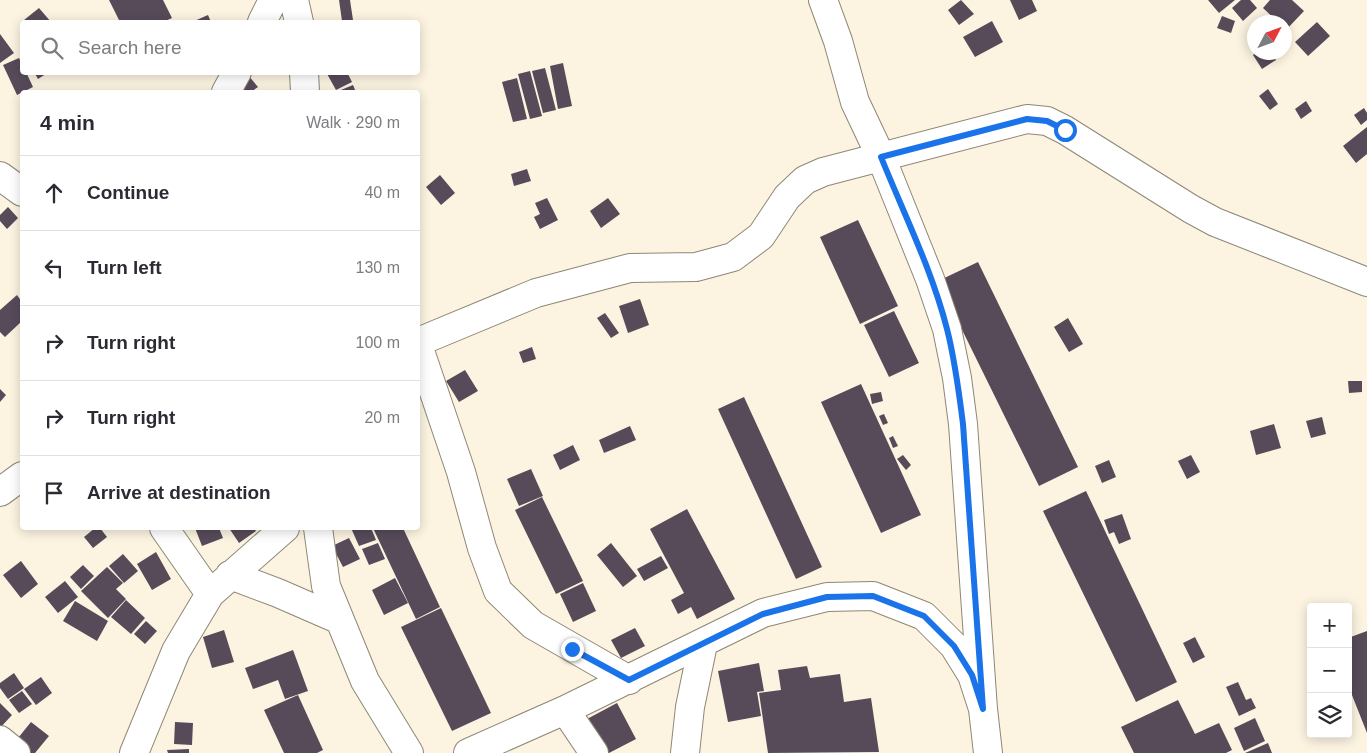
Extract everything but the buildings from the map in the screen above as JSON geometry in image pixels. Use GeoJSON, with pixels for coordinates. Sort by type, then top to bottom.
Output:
{"type":"FeatureCollection","features":[{"type":"Feature","properties":{"kind":"street"},"geometry":{"type":"LineString","coordinates":[[263,20],[273,0]]}},
{"type":"Feature","properties":{"kind":"street"},"geometry":{"type":"LineString","coordinates":[[294,0],[299,20]]}},
{"type":"Feature","properties":{"kind":"street"},"geometry":{"type":"LineString","coordinates":[[823,0],[856,102],[881,157],[930,278],[947,329],[957,378],[963,424],[983,709],[988,753]]}},
{"type":"Feature","properties":{"kind":"street"},"geometry":{"type":"LineString","coordinates":[[227,90],[234,75]]}},
{"type":"Feature","properties":{"kind":"street"},"geometry":{"type":"LineString","coordinates":[[304,75],[305,90]]}},
{"type":"Feature","properties":{"kind":"street"},"geometry":{"type":"LineString","coordinates":[[420,342],[536,293],[630,268],[696,267],[733,257],[762,236],[788,197],[805,180],[823,172],[1027,119],[1047,121],[1065,130],[1215,222],[1367,282]]}},
{"type":"Feature","properties":{"kind":"street"},"geometry":{"type":"LineString","coordinates":[[0,176],[20,191]]}},
{"type":"Feature","properties":{"kind":"street"},"geometry":{"type":"LineString","coordinates":[[420,349],[461,472],[482,548],[498,592],[533,625],[629,680]]}},
{"type":"Feature","properties":{"kind":"street"},"geometry":{"type":"LineString","coordinates":[[0,492],[20,477]]}},
{"type":"Feature","properties":{"kind":"street"},"geometry":{"type":"LineString","coordinates":[[165,530],[210,594]]}},
{"type":"Feature","properties":{"kind":"street"},"geometry":{"type":"LineString","coordinates":[[134,753],[176,650],[210,594],[283,530]]}},
{"type":"Feature","properties":{"kind":"street"},"geometry":{"type":"LineString","coordinates":[[318,530],[326,586],[365,681],[409,753]]}},
{"type":"Feature","properties":{"kind":"street"},"geometry":{"type":"LineString","coordinates":[[230,575],[278,593],[340,620]]}},
{"type":"Feature","properties":{"kind":"street"},"geometry":{"type":"LineString","coordinates":[[468,753],[629,680],[763,614],[827,597],[873,596],[924,616],[954,646],[972,675],[983,709]]}},
{"type":"Feature","properties":{"kind":"street"},"geometry":{"type":"LineString","coordinates":[[685,753],[690,706],[702,644]]}},
{"type":"Feature","properties":{"kind":"street"},"geometry":{"type":"LineString","coordinates":[[565,710],[594,753]]}},
{"type":"Feature","properties":{"kind":"street"},"geometry":{"type":"LineString","coordinates":[[0,740],[16,753]]}},
{"type":"Feature","properties":{"kind":"route"},"geometry":{"type":"LineString","coordinates":[[572,649],[629,680],[763,614],[827,597],[873,596],[924,616],[954,646],[972,675],[983,709],[963,424],[957,378],[947,329],[930,278],[881,157],[1027,119],[1047,121],[1065,130]]}}]}
